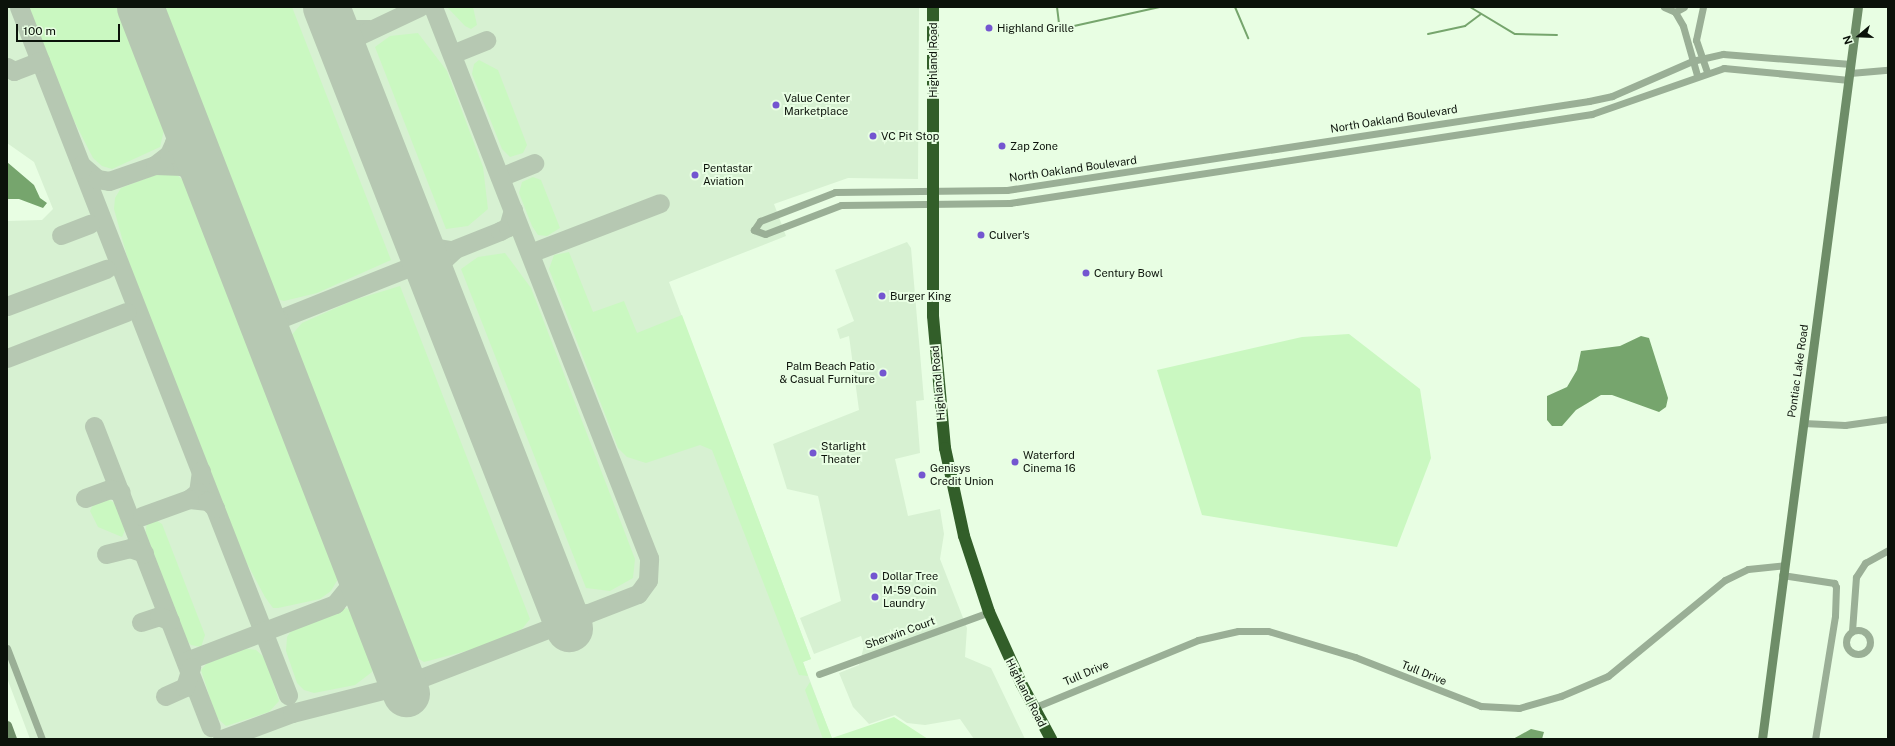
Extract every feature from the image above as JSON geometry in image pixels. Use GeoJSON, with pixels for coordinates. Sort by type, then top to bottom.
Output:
{"type":"FeatureCollection","features":[{"type":"Feature","properties":{"kind":"highway","name":"Highland Road"},"geometry":{"type":"LineString","coordinates":[[933,7],[933,316],[940,414],[958,511],[989,612],[1033,708],[1051,739]]}},
{"type":"Feature","properties":{"kind":"street"},"geometry":{"type":"LineString","coordinates":[[1664,7],[1675,12],[1683,26],[1697,75]]}},
{"type":"Feature","properties":{"kind":"street"},"geometry":{"type":"LineString","coordinates":[[1675,12],[1684,7]]}},
{"type":"Feature","properties":{"kind":"street"},"geometry":{"type":"LineString","coordinates":[[1703,7],[1696,40],[1707,72]]}},
{"type":"Feature","properties":{"kind":"street","name":"Pontiac Lake Road"},"geometry":{"type":"LineString","coordinates":[[1762,739],[1782,575],[1858,7]]}},
{"type":"Feature","properties":{"kind":"street","name":"North Oakland Boulevard"},"geometry":{"type":"LineString","coordinates":[[934,205],[841,205],[765,234],[754,230],[760,221],[835,192],[933,189],[1007,190],[1589,101],[1612,96],[1701,58],[1732,54],[1850,73]]}},
{"type":"Feature","properties":{"kind":"street"},"geometry":{"type":"LineString","coordinates":[[934,205],[1018,202],[1592,114],[1616,108],[1697,75],[1733,67],[1850,73],[1888,70]]}},
{"type":"Feature","properties":{"kind":"street"},"geometry":{"type":"LineString","coordinates":[[1802,423],[1845,425],[1888,418]]}},
{"type":"Feature","properties":{"kind":"street"},"geometry":{"type":"LineString","coordinates":[[1852,632],[1856,577],[1865,563],[1888,550]]}},
{"type":"Feature","properties":{"kind":"street","name":"Tull Drive"},"geometry":{"type":"LineString","coordinates":[[1033,708],[1198,640],[1238,631],[1268,630],[1355,657],[1481,706],[1519,708],[1561,696],[1608,676],[1725,580],[1748,569],[1784,565]]}},
{"type":"Feature","properties":{"kind":"street"},"geometry":{"type":"LineString","coordinates":[[1782,575],[1834,583],[1836,587],[1835,616],[1815,739]]}},
{"type":"Feature","properties":{"kind":"street","name":"Sherwin Court"},"geometry":{"type":"LineString","coordinates":[[819,674],[989,612]]}},
{"type":"Feature","properties":{"kind":"street"},"geometry":{"type":"LineString","coordinates":[[7,648],[42,739]]}},
{"type":"Feature","properties":{"kind":"street"},"geometry":{"type":"LineString","coordinates":[[7,725],[12,739]]}},
{"type":"Feature","properties":{"kind":"shaded area"},"geometry":{"type":"Polygon","coordinates":[[[7,7],[919,7],[918,179],[848,178],[774,204],[786,236],[669,282],[811,659],[803,662],[832,739],[30,739],[7,678],[7,221],[42,220],[53,209],[34,162],[7,143],[7,7]]]}},
{"type":"Feature","properties":{"kind":"shaded area"},"geometry":{"type":"Polygon","coordinates":[[[28,7],[121,7],[166,122],[160,147],[112,169],[102,166],[93,158],[67,107],[28,7]]]}},
{"type":"Feature","properties":{"kind":"shaded area"},"geometry":{"type":"Polygon","coordinates":[[[157,7],[292,7],[391,260],[317,293],[284,301],[272,298],[157,7]]]}},
{"type":"Feature","properties":{"kind":"shaded area"},"geometry":{"type":"Polygon","coordinates":[[[447,7],[473,7],[477,25],[471,29],[465,26],[447,7]]]}},
{"type":"Feature","properties":{"kind":"shaded area"},"geometry":{"type":"Polygon","coordinates":[[[418,33],[447,71],[483,167],[488,209],[468,226],[446,229],[375,47],[390,36],[418,33]]]}},
{"type":"Feature","properties":{"kind":"shaded area"},"geometry":{"type":"Polygon","coordinates":[[[479,60],[498,70],[527,145],[523,153],[510,157],[502,149],[472,74],[474,64],[479,60]]]}},
{"type":"Feature","properties":{"kind":"shaded area"},"geometry":{"type":"Polygon","coordinates":[[[7,162],[34,185],[40,198],[47,203],[43,208],[19,199],[7,199],[7,162]]]}},
{"type":"Feature","properties":{"kind":"shaded area"},"geometry":{"type":"Polygon","coordinates":[[[163,172],[177,175],[190,186],[338,560],[338,579],[331,591],[320,599],[273,608],[265,597],[242,554],[128,260],[114,209],[115,198],[121,188],[163,172]]]}},
{"type":"Feature","properties":{"kind":"shaded area"},"geometry":{"type":"Polygon","coordinates":[[[533,177],[541,180],[560,228],[547,236],[538,235],[532,226],[519,193],[522,182],[533,177]]]}},
{"type":"Feature","properties":{"kind":"shaded area"},"geometry":{"type":"Polygon","coordinates":[[[907,242],[911,248],[924,400],[916,401],[920,453],[895,459],[908,516],[940,509],[944,534],[940,559],[967,628],[965,657],[991,668],[1025,739],[974,739],[960,719],[925,725],[907,723],[895,715],[869,724],[853,707],[839,673],[859,665],[864,646],[861,636],[814,654],[800,618],[841,601],[818,496],[787,489],[773,444],[859,410],[849,336],[840,339],[837,329],[854,321],[835,270],[907,242]]]}},
{"type":"Feature","properties":{"kind":"shaded area"},"geometry":{"type":"Polygon","coordinates":[[[569,252],[593,312],[624,301],[637,333],[682,315],[811,659],[803,662],[808,676],[799,675],[712,450],[700,445],[646,463],[627,457],[618,448],[549,269],[554,255],[569,252]]]}},
{"type":"Feature","properties":{"kind":"shaded area"},"geometry":{"type":"Polygon","coordinates":[[[505,253],[531,288],[635,559],[633,578],[610,591],[586,588],[461,269],[478,257],[505,253]]]}},
{"type":"Feature","properties":{"kind":"shaded area"},"geometry":{"type":"Polygon","coordinates":[[[400,286],[530,619],[522,629],[478,648],[424,662],[408,652],[288,349],[289,338],[302,323],[354,300],[400,286]]]}},
{"type":"Feature","properties":{"kind":"shaded area"},"geometry":{"type":"Polygon","coordinates":[[[1349,334],[1420,389],[1431,458],[1397,547],[1202,515],[1157,370],[1302,337],[1349,334]]]}},
{"type":"Feature","properties":{"kind":"shaded area"},"geometry":{"type":"Polygon","coordinates":[[[1641,336],[1649,338],[1668,398],[1666,407],[1659,412],[1612,395],[1601,395],[1576,410],[1562,426],[1552,426],[1547,420],[1547,396],[1567,387],[1577,370],[1581,351],[1620,346],[1641,336]]]}},
{"type":"Feature","properties":{"kind":"shaded area"},"geometry":{"type":"Polygon","coordinates":[[[108,499],[116,504],[125,530],[122,537],[98,527],[90,511],[93,505],[108,499]]]}},
{"type":"Feature","properties":{"kind":"shaded area"},"geometry":{"type":"Polygon","coordinates":[[[156,520],[162,524],[205,635],[201,647],[191,645],[184,638],[145,534],[147,523],[156,520]]]}},
{"type":"Feature","properties":{"kind":"shaded area"},"geometry":{"type":"Polygon","coordinates":[[[346,608],[357,613],[375,656],[372,672],[355,685],[314,693],[304,690],[297,683],[286,651],[287,637],[293,628],[346,608]]]}},
{"type":"Feature","properties":{"kind":"shaded area"},"geometry":{"type":"Polygon","coordinates":[[[241,648],[256,650],[265,658],[279,701],[269,712],[226,726],[216,717],[201,670],[209,661],[241,648]]]}},
{"type":"Feature","properties":{"kind":"shaded area"},"geometry":{"type":"Polygon","coordinates":[[[810,682],[832,738],[894,717],[928,739],[823,739],[805,690],[810,682]]]}},
{"type":"Feature","properties":{"kind":"shaded area"},"geometry":{"type":"Polygon","coordinates":[[[1531,729],[1544,732],[1542,739],[1513,739],[1531,729]]]}},
{"type":"Feature","properties":{"kind":"waterway"},"geometry":{"type":"LineString","coordinates":[[1057,7],[1059,24],[1065,28],[1160,7]]}},
{"type":"Feature","properties":{"kind":"waterway"},"geometry":{"type":"LineString","coordinates":[[1235,7],[1248,38]]}},
{"type":"Feature","properties":{"kind":"waterway"},"geometry":{"type":"LineString","coordinates":[[1470,7],[1515,34],[1557,35]]}},
{"type":"Feature","properties":{"kind":"waterway"},"geometry":{"type":"LineString","coordinates":[[1428,34],[1465,26],[1481,14]]}},
{"type":"Feature","properties":{"kind":"taxiway"},"geometry":{"type":"LineString","coordinates":[[19,7],[288,695]]}},
{"type":"Feature","properties":{"kind":"taxiway"},"geometry":{"type":"LineString","coordinates":[[350,67],[350,53],[358,36],[419,7]]}},
{"type":"Feature","properties":{"kind":"taxiway"},"geometry":{"type":"LineString","coordinates":[[222,739],[292,713],[403,685],[638,594],[648,580],[649,558],[433,7]]}},
{"type":"Feature","properties":{"kind":"taxiway"},"geometry":{"type":"LineString","coordinates":[[329,14],[352,29],[369,29]]}},
{"type":"Feature","properties":{"kind":"taxiway"},"geometry":{"type":"LineString","coordinates":[[452,54],[486,40]]}},
{"type":"Feature","properties":{"kind":"taxiway"},"geometry":{"type":"LineString","coordinates":[[7,67],[14,71],[40,61]]}},
{"type":"Feature","properties":{"kind":"taxiway"},"geometry":{"type":"LineString","coordinates":[[155,165],[169,154],[174,143],[179,123],[177,103]]}},
{"type":"Feature","properties":{"kind":"taxiway"},"geometry":{"type":"LineString","coordinates":[[500,177],[534,163]]}},
{"type":"Feature","properties":{"kind":"taxiway"},"geometry":{"type":"LineString","coordinates":[[81,165],[97,179],[109,181],[155,165],[182,166],[198,176],[213,196]]}},
{"type":"Feature","properties":{"kind":"taxiway"},"geometry":{"type":"LineString","coordinates":[[530,253],[660,203]]}},
{"type":"Feature","properties":{"kind":"taxiway"},"geometry":{"type":"LineString","coordinates":[[257,310],[269,318],[279,319],[500,231],[508,227],[513,210]]}},
{"type":"Feature","properties":{"kind":"taxiway"},"geometry":{"type":"LineString","coordinates":[[61,235],[90,224]]}},
{"type":"Feature","properties":{"kind":"taxiway"},"geometry":{"type":"LineString","coordinates":[[414,232],[431,247],[451,250]]}},
{"type":"Feature","properties":{"kind":"taxiway"},"geometry":{"type":"LineString","coordinates":[[437,290],[441,262],[454,250]]}},
{"type":"Feature","properties":{"kind":"taxiway"},"geometry":{"type":"LineString","coordinates":[[7,306],[106,269]]}},
{"type":"Feature","properties":{"kind":"taxiway"},"geometry":{"type":"LineString","coordinates":[[7,358],[126,312]]}},
{"type":"Feature","properties":{"kind":"taxiway"},"geometry":{"type":"LineString","coordinates":[[269,339],[279,319]]}},
{"type":"Feature","properties":{"kind":"taxiway"},"geometry":{"type":"LineString","coordinates":[[94,426],[211,727]]}},
{"type":"Feature","properties":{"kind":"taxiway"},"geometry":{"type":"LineString","coordinates":[[201,471],[198,492],[189,499],[208,501],[215,508]]}},
{"type":"Feature","properties":{"kind":"taxiway"},"geometry":{"type":"LineString","coordinates":[[85,498],[110,489],[121,492]]}},
{"type":"Feature","properties":{"kind":"taxiway"},"geometry":{"type":"LineString","coordinates":[[142,516],[189,499]]}},
{"type":"Feature","properties":{"kind":"taxiway"},"geometry":{"type":"LineString","coordinates":[[106,554],[130,548],[144,553]]}},
{"type":"Feature","properties":{"kind":"taxiway"},"geometry":{"type":"LineString","coordinates":[[186,661],[335,604],[352,583],[354,558]]}},
{"type":"Feature","properties":{"kind":"taxiway"},"geometry":{"type":"LineString","coordinates":[[558,599],[577,614],[589,613]]}},
{"type":"Feature","properties":{"kind":"taxiway"},"geometry":{"type":"LineString","coordinates":[[141,622],[159,616],[170,621]]}},
{"type":"Feature","properties":{"kind":"taxiway"},"geometry":{"type":"LineString","coordinates":[[165,696],[185,687],[191,667]]}},
{"type":"Feature","properties":{"kind":"runway"},"geometry":{"type":"LineString","coordinates":[[140,7],[406,693]]}},
{"type":"Feature","properties":{"kind":"runway"},"geometry":{"type":"LineString","coordinates":[[326,7],[569,628]]}},
{"type":"Feature","properties":{"kind":"place","name":"Highland Grille"},"geometry":{"type":"Point","coordinates":[989,28]}},
{"type":"Feature","properties":{"kind":"place","name":"Value Center Marketplace"},"geometry":{"type":"Point","coordinates":[776,105]}},
{"type":"Feature","properties":{"kind":"place","name":"VC Pit Stop"},"geometry":{"type":"Point","coordinates":[873,136]}},
{"type":"Feature","properties":{"kind":"place","name":"Zap Zone"},"geometry":{"type":"Point","coordinates":[1002,146]}},
{"type":"Feature","properties":{"kind":"place","name":"Pentastar Aviation"},"geometry":{"type":"Point","coordinates":[695,175]}},
{"type":"Feature","properties":{"kind":"place","name":"Culver's"},"geometry":{"type":"Point","coordinates":[981,235]}},
{"type":"Feature","properties":{"kind":"place","name":"Century Bowl"},"geometry":{"type":"Point","coordinates":[1086,273]}},
{"type":"Feature","properties":{"kind":"place","name":"Burger King"},"geometry":{"type":"Point","coordinates":[882,296]}},
{"type":"Feature","properties":{"kind":"place","name":"Palm Beach Patio & Casual Furniture"},"geometry":{"type":"Point","coordinates":[883,373]}},
{"type":"Feature","properties":{"kind":"place","name":"Starlight Theater"},"geometry":{"type":"Point","coordinates":[813,453]}},
{"type":"Feature","properties":{"kind":"place","name":"Waterford Cinema 16"},"geometry":{"type":"Point","coordinates":[1015,462]}},
{"type":"Feature","properties":{"kind":"place","name":"Genisys Credit Union"},"geometry":{"type":"Point","coordinates":[922,475]}},
{"type":"Feature","properties":{"kind":"place","name":"Dollar Tree"},"geometry":{"type":"Point","coordinates":[874,576]}},
{"type":"Feature","properties":{"kind":"place","name":"M-59 Coin Laundry"},"geometry":{"type":"Point","coordinates":[875,597]}}]}
